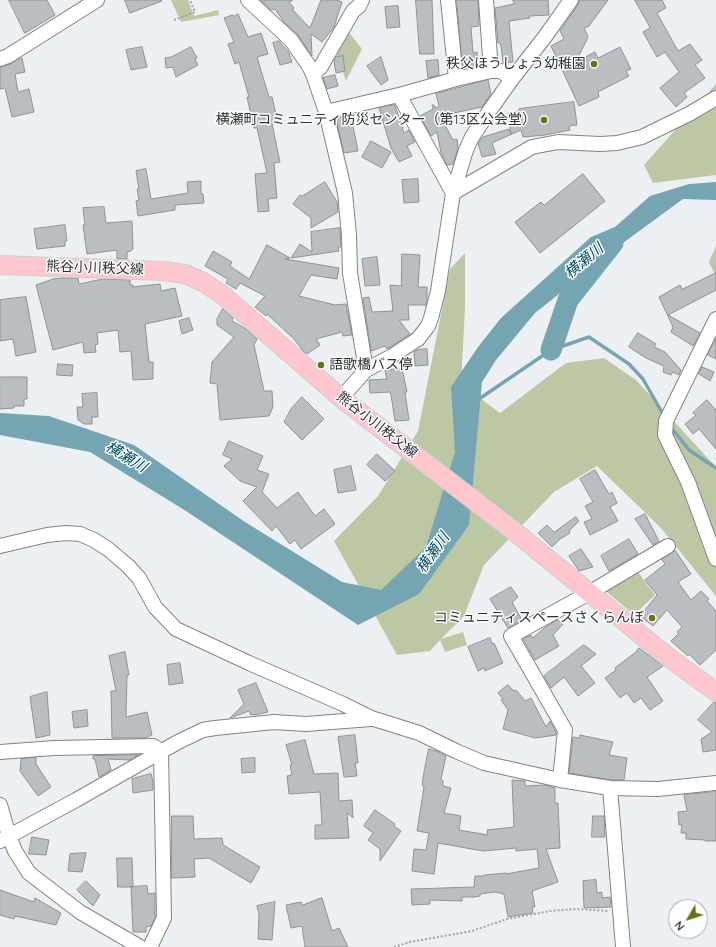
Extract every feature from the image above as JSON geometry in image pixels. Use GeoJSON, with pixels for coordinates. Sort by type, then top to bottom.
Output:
{"type":"FeatureCollection","features":[{"type":"Feature","properties":{"kind":"main road","name":"熊谷小川秩父線"},"geometry":{"type":"LineString","coordinates":[[0,265],[139,269],[185,274],[203,282],[224,296],[341,398],[515,532],[668,658],[716,692]]}},
{"type":"Feature","properties":{"kind":"street"},"geometry":{"type":"LineString","coordinates":[[0,58],[8,56],[97,0]]}},
{"type":"Feature","properties":{"kind":"street"},"geometry":{"type":"LineString","coordinates":[[248,0],[291,40],[313,74],[326,112],[346,193],[350,274],[366,370]]}},
{"type":"Feature","properties":{"kind":"street"},"geometry":{"type":"LineString","coordinates":[[313,74],[320,68],[353,11],[359,6],[362,0]]}},
{"type":"Feature","properties":{"kind":"street"},"geometry":{"type":"LineString","coordinates":[[448,0],[456,79]]}},
{"type":"Feature","properties":{"kind":"street"},"geometry":{"type":"LineString","coordinates":[[486,0],[491,70]]}},
{"type":"Feature","properties":{"kind":"street"},"geometry":{"type":"LineString","coordinates":[[341,398],[366,370],[392,356],[418,339],[428,326],[438,291],[453,193],[466,150],[472,137],[512,79],[571,0]]}},
{"type":"Feature","properties":{"kind":"street"},"geometry":{"type":"LineString","coordinates":[[326,112],[399,95],[491,70],[501,71],[512,79]]}},
{"type":"Feature","properties":{"kind":"street"},"geometry":{"type":"LineString","coordinates":[[399,95],[453,193]]}},
{"type":"Feature","properties":{"kind":"street"},"geometry":{"type":"LineString","coordinates":[[453,193],[532,147],[558,142],[589,144],[617,143],[642,137],[689,114],[716,98]]}},
{"type":"Feature","properties":{"kind":"street"},"geometry":{"type":"LineString","coordinates":[[716,320],[666,420],[665,429],[665,435],[688,482],[716,559]]}},
{"type":"Feature","properties":{"kind":"street"},"geometry":{"type":"LineString","coordinates":[[0,546],[47,535],[66,533],[80,534],[94,540],[108,549],[128,566],[139,578],[155,607],[176,629],[371,718],[419,733],[484,763],[560,780],[610,788],[658,788],[716,783]]}},
{"type":"Feature","properties":{"kind":"street"},"geometry":{"type":"LineString","coordinates":[[560,780],[565,730],[511,636],[668,546]]}},
{"type":"Feature","properties":{"kind":"street"},"geometry":{"type":"LineString","coordinates":[[4,839],[178,742],[203,730],[274,722],[306,724],[371,718]]}},
{"type":"Feature","properties":{"kind":"street"},"geometry":{"type":"LineString","coordinates":[[0,752],[54,748],[153,746],[161,752]]}},
{"type":"Feature","properties":{"kind":"street"},"geometry":{"type":"LineString","coordinates":[[150,947],[164,918],[161,752]]}},
{"type":"Feature","properties":{"kind":"street"},"geometry":{"type":"LineString","coordinates":[[610,788],[623,947]]}},
{"type":"Feature","properties":{"kind":"street"},"geometry":{"type":"LineString","coordinates":[[0,805],[4,839],[15,851],[29,873],[116,941],[140,947]]}},
{"type":"Feature","properties":{"kind":"path"},"geometry":{"type":"LineString","coordinates":[[174,20],[195,12],[190,0]]}},
{"type":"Feature","properties":{"kind":"path"},"geometry":{"type":"LineString","coordinates":[[394,947],[410,942],[472,930],[507,919],[550,911],[576,909],[620,912]]}},
{"type":"Feature","properties":{"kind":"green space"},"geometry":{"type":"Polygon","coordinates":[[[171,0],[188,0],[194,16],[218,10],[219,15],[181,22],[171,0]]]}},
{"type":"Feature","properties":{"kind":"green space"},"geometry":{"type":"Polygon","coordinates":[[[348,31],[362,49],[346,81],[337,54],[348,31]]]}},
{"type":"Feature","properties":{"kind":"green space"},"geometry":{"type":"Polygon","coordinates":[[[716,84],[716,175],[653,183],[644,165],[716,84]]]}},
{"type":"Feature","properties":{"kind":"green space"},"geometry":{"type":"Polygon","coordinates":[[[716,246],[716,277],[709,262],[716,246]]]}},
{"type":"Feature","properties":{"kind":"green space"},"geometry":{"type":"Polygon","coordinates":[[[465,253],[465,308],[461,384],[500,413],[566,363],[604,358],[636,380],[716,467],[716,596],[661,528],[597,466],[554,492],[484,565],[464,616],[441,639],[463,632],[467,645],[445,652],[440,640],[430,651],[397,655],[334,541],[378,496],[418,431],[450,269],[465,253]]]}},
{"type":"Feature","properties":{"kind":"green space"},"geometry":{"type":"Polygon","coordinates":[[[635,568],[655,595],[634,615],[601,587],[635,568]]]}},
{"type":"Feature","properties":{"kind":"water","name":"横瀬川"},"geometry":{"type":"Polygon","coordinates":[[[716,182],[716,200],[683,199],[627,240],[535,313],[496,360],[482,382],[469,525],[419,594],[358,625],[186,511],[90,452],[0,435],[0,413],[49,416],[134,445],[245,522],[342,582],[381,590],[426,547],[455,452],[451,387],[478,347],[501,318],[591,237],[615,227],[650,196],[689,184],[716,182]]]}},
{"type":"Feature","properties":{"kind":"building"},"geometry":{"type":"Polygon","coordinates":[[[9,0],[47,0],[55,15],[25,33],[9,0]]]}},
{"type":"Feature","properties":{"kind":"building"},"geometry":{"type":"Polygon","coordinates":[[[125,0],[161,0],[162,1],[130,13],[125,0]]]}},
{"type":"Feature","properties":{"kind":"building"},"geometry":{"type":"Polygon","coordinates":[[[261,0],[293,0],[289,2],[294,8],[292,9],[310,28],[321,0],[336,0],[342,2],[334,27],[322,42],[311,34],[312,56],[298,35],[284,22],[275,9],[271,10],[261,0]]]}},
{"type":"Feature","properties":{"kind":"building"},"geometry":{"type":"Polygon","coordinates":[[[416,0],[432,0],[434,54],[420,54],[416,0]]]}},
{"type":"Feature","properties":{"kind":"building"},"geometry":{"type":"Polygon","coordinates":[[[457,0],[478,0],[479,26],[471,27],[473,53],[477,52],[478,65],[463,69],[457,0]]]}},
{"type":"Feature","properties":{"kind":"building"},"geometry":{"type":"Polygon","coordinates":[[[513,0],[548,0],[549,15],[529,16],[530,18],[509,21],[513,62],[503,63],[501,46],[500,43],[498,43],[495,8],[514,4],[513,0]]]}},
{"type":"Feature","properties":{"kind":"building","name":"秩父ほうしょう幼稚園"},"geometry":{"type":"Polygon","coordinates":[[[579,0],[608,0],[589,26],[584,28],[588,37],[576,62],[595,52],[598,58],[620,47],[631,69],[626,71],[629,76],[598,92],[599,97],[579,106],[551,46],[564,39],[560,31],[578,5],[579,0]]]}},
{"type":"Feature","properties":{"kind":"building"},"geometry":{"type":"Polygon","coordinates":[[[635,0],[662,0],[666,8],[657,13],[678,51],[690,44],[702,60],[695,65],[705,78],[684,93],[687,97],[676,107],[660,88],[679,72],[665,52],[657,57],[643,32],[650,28],[635,0]]]}},
{"type":"Feature","properties":{"kind":"building"},"geometry":{"type":"Polygon","coordinates":[[[398,6],[400,27],[387,28],[385,7],[398,6]]]}},
{"type":"Feature","properties":{"kind":"building"},"geometry":{"type":"Polygon","coordinates":[[[238,14],[248,37],[261,33],[268,54],[257,57],[269,97],[272,97],[278,123],[272,124],[280,162],[274,163],[277,198],[268,199],[269,211],[258,212],[255,174],[267,173],[257,128],[254,128],[247,97],[249,97],[239,62],[235,64],[228,44],[234,42],[224,18],[238,14]]]}},
{"type":"Feature","properties":{"kind":"building"},"geometry":{"type":"Polygon","coordinates":[[[279,41],[289,53],[292,62],[280,65],[273,43],[279,41]]]}},
{"type":"Feature","properties":{"kind":"building"},"geometry":{"type":"Polygon","coordinates":[[[142,47],[147,67],[131,70],[126,50],[142,47]]]}},
{"type":"Feature","properties":{"kind":"building"},"geometry":{"type":"Polygon","coordinates":[[[191,47],[197,58],[195,59],[198,65],[176,77],[173,67],[166,68],[165,58],[171,57],[191,47]]]}},
{"type":"Feature","properties":{"kind":"building"},"geometry":{"type":"Polygon","coordinates":[[[343,56],[345,71],[336,73],[334,61],[336,57],[343,56]]]}},
{"type":"Feature","properties":{"kind":"building"},"geometry":{"type":"Polygon","coordinates":[[[381,57],[388,80],[381,85],[367,66],[381,57]]]}},
{"type":"Feature","properties":{"kind":"building"},"geometry":{"type":"Polygon","coordinates":[[[22,58],[25,72],[15,74],[18,92],[29,89],[34,112],[12,117],[5,88],[0,89],[0,67],[11,64],[22,58]]]}},
{"type":"Feature","properties":{"kind":"building"},"geometry":{"type":"Polygon","coordinates":[[[438,60],[439,75],[428,78],[426,61],[438,60]]]}},
{"type":"Feature","properties":{"kind":"building"},"geometry":{"type":"Polygon","coordinates":[[[335,75],[338,86],[327,89],[323,78],[335,75]]]}},
{"type":"Feature","properties":{"kind":"building"},"geometry":{"type":"Polygon","coordinates":[[[488,80],[491,94],[482,107],[440,116],[453,140],[457,139],[458,148],[453,164],[447,165],[441,153],[437,132],[431,136],[420,116],[433,109],[432,105],[436,108],[439,106],[436,94],[488,80]]]}},
{"type":"Feature","properties":{"kind":"building","name":"横瀬町コミュニティ防災センター（第13区公会堂）"},"geometry":{"type":"Polygon","coordinates":[[[574,102],[577,125],[569,126],[570,130],[545,135],[523,137],[521,130],[492,143],[496,154],[482,157],[478,143],[483,137],[509,129],[511,134],[508,113],[519,111],[519,109],[574,102]]]}},
{"type":"Feature","properties":{"kind":"building"},"geometry":{"type":"Polygon","coordinates":[[[395,105],[404,133],[409,130],[415,142],[407,146],[412,156],[399,162],[391,148],[379,108],[395,105]]]}},
{"type":"Feature","properties":{"kind":"building"},"geometry":{"type":"Polygon","coordinates":[[[351,116],[358,151],[344,153],[336,119],[351,116]]]}},
{"type":"Feature","properties":{"kind":"building"},"geometry":{"type":"Polygon","coordinates":[[[371,141],[391,152],[382,168],[362,157],[371,141]]]}},
{"type":"Feature","properties":{"kind":"building"},"geometry":{"type":"Polygon","coordinates":[[[146,169],[151,199],[188,193],[187,182],[201,181],[201,194],[203,194],[204,203],[175,205],[175,210],[138,216],[136,201],[139,200],[137,189],[139,189],[136,171],[146,169]]]}},
{"type":"Feature","properties":{"kind":"building"},"geometry":{"type":"Polygon","coordinates":[[[583,174],[605,201],[540,253],[515,222],[541,202],[544,205],[583,174]]]}},
{"type":"Feature","properties":{"kind":"building"},"geometry":{"type":"Polygon","coordinates":[[[418,179],[419,202],[404,203],[402,180],[418,179]]]}},
{"type":"Feature","properties":{"kind":"building"},"geometry":{"type":"Polygon","coordinates":[[[325,182],[337,202],[338,212],[311,228],[311,218],[293,204],[300,195],[302,196],[325,182]]]}},
{"type":"Feature","properties":{"kind":"building"},"geometry":{"type":"Polygon","coordinates":[[[104,207],[106,223],[132,221],[133,249],[127,252],[127,259],[117,259],[117,250],[87,254],[83,225],[85,225],[83,208],[104,207]]]}},
{"type":"Feature","properties":{"kind":"building"},"geometry":{"type":"Polygon","coordinates":[[[65,225],[67,241],[65,241],[65,246],[37,249],[34,229],[65,225]]]}},
{"type":"Feature","properties":{"kind":"building"},"geometry":{"type":"Polygon","coordinates":[[[340,228],[341,247],[338,247],[339,251],[291,258],[300,244],[312,252],[311,232],[340,228]]]}},
{"type":"Feature","properties":{"kind":"building"},"geometry":{"type":"Polygon","coordinates":[[[267,245],[290,258],[285,259],[339,268],[337,279],[311,275],[299,296],[335,305],[346,304],[352,335],[343,336],[342,332],[316,339],[320,345],[307,354],[294,339],[267,314],[266,316],[255,307],[265,296],[240,283],[236,289],[226,283],[228,279],[205,266],[213,251],[232,262],[230,266],[249,279],[267,245]]]}},
{"type":"Feature","properties":{"kind":"building"},"geometry":{"type":"Polygon","coordinates":[[[402,254],[420,255],[418,287],[427,287],[426,305],[408,305],[409,320],[399,320],[410,334],[387,349],[385,346],[371,351],[363,298],[369,297],[372,312],[393,311],[390,285],[401,286],[402,254]]]}},
{"type":"Feature","properties":{"kind":"building"},"geometry":{"type":"Polygon","coordinates":[[[377,257],[380,285],[365,286],[362,259],[377,257]]]}},
{"type":"Feature","properties":{"kind":"building"},"geometry":{"type":"Polygon","coordinates":[[[716,273],[716,290],[668,315],[700,333],[693,346],[671,332],[673,327],[659,297],[680,285],[682,289],[716,273]]]}},
{"type":"Feature","properties":{"kind":"building"},"geometry":{"type":"Polygon","coordinates":[[[78,278],[79,284],[103,279],[130,280],[130,285],[133,285],[132,287],[160,284],[161,291],[175,288],[182,316],[145,324],[149,362],[153,362],[153,379],[133,380],[131,351],[120,352],[118,330],[97,333],[98,344],[95,345],[96,352],[84,353],[83,342],[53,350],[36,285],[53,279],[78,278]]]}},
{"type":"Feature","properties":{"kind":"building"},"geometry":{"type":"Polygon","coordinates":[[[26,297],[36,352],[16,356],[13,339],[0,341],[0,300],[26,297]]]}},
{"type":"Feature","properties":{"kind":"building"},"geometry":{"type":"Polygon","coordinates":[[[223,309],[233,318],[232,321],[246,329],[257,339],[254,345],[264,391],[272,391],[273,407],[269,416],[220,420],[217,384],[210,383],[212,362],[234,337],[217,325],[217,319],[223,309]]]}},
{"type":"Feature","properties":{"kind":"building"},"geometry":{"type":"Polygon","coordinates":[[[189,318],[193,330],[182,334],[179,321],[189,318]]]}},
{"type":"Feature","properties":{"kind":"building"},"geometry":{"type":"Polygon","coordinates":[[[638,333],[656,344],[654,347],[665,352],[681,370],[679,375],[673,372],[671,375],[663,372],[664,366],[646,358],[629,347],[638,333]]]}},
{"type":"Feature","properties":{"kind":"building"},"geometry":{"type":"Polygon","coordinates":[[[716,338],[716,359],[708,355],[716,338]]]}},
{"type":"Feature","properties":{"kind":"building"},"geometry":{"type":"Polygon","coordinates":[[[427,349],[428,365],[415,366],[414,352],[417,350],[427,349]]]}},
{"type":"Feature","properties":{"kind":"building"},"geometry":{"type":"Polygon","coordinates":[[[58,364],[73,365],[72,376],[57,375],[58,364]]]}},
{"type":"Feature","properties":{"kind":"building"},"geometry":{"type":"Polygon","coordinates":[[[702,367],[714,372],[710,381],[699,374],[702,367]]]}},
{"type":"Feature","properties":{"kind":"building"},"geometry":{"type":"Polygon","coordinates":[[[402,368],[407,392],[405,392],[409,420],[395,421],[390,392],[370,393],[369,380],[387,379],[385,371],[402,368]]]}},
{"type":"Feature","properties":{"kind":"building"},"geometry":{"type":"Polygon","coordinates":[[[0,377],[27,377],[27,399],[24,399],[24,406],[14,406],[14,408],[0,409],[0,377]]]}},
{"type":"Feature","properties":{"kind":"building"},"geometry":{"type":"Polygon","coordinates":[[[97,393],[98,417],[92,417],[92,424],[84,424],[78,420],[77,407],[83,407],[82,394],[97,393]]]}},
{"type":"Feature","properties":{"kind":"building"},"geometry":{"type":"Polygon","coordinates":[[[302,397],[324,419],[302,440],[284,422],[291,409],[302,397]]]}},
{"type":"Feature","properties":{"kind":"building"},"geometry":{"type":"Polygon","coordinates":[[[707,400],[716,410],[716,449],[699,429],[693,434],[685,424],[696,415],[693,413],[707,400]]]}},
{"type":"Feature","properties":{"kind":"building"},"geometry":{"type":"Polygon","coordinates":[[[229,441],[263,456],[257,470],[269,474],[262,492],[277,508],[298,492],[315,516],[324,509],[335,524],[301,549],[295,540],[290,544],[276,526],[272,531],[243,501],[257,487],[240,481],[224,466],[232,459],[223,455],[229,441]]]}},
{"type":"Feature","properties":{"kind":"building"},"geometry":{"type":"Polygon","coordinates":[[[377,454],[395,471],[385,481],[367,465],[377,454]]]}},
{"type":"Feature","properties":{"kind":"building"},"geometry":{"type":"Polygon","coordinates":[[[351,466],[356,490],[338,493],[334,470],[351,466]]]}},
{"type":"Feature","properties":{"kind":"building"},"geometry":{"type":"Polygon","coordinates":[[[595,470],[609,494],[612,492],[617,503],[610,507],[618,521],[590,535],[584,522],[592,519],[585,506],[593,502],[580,479],[595,470]]]}},
{"type":"Feature","properties":{"kind":"building"},"geometry":{"type":"Polygon","coordinates":[[[645,514],[659,541],[653,545],[635,519],[645,514]]]}},
{"type":"Feature","properties":{"kind":"building"},"geometry":{"type":"Polygon","coordinates":[[[576,517],[579,521],[569,531],[570,533],[560,539],[552,547],[538,533],[547,525],[554,532],[576,517]]]}},
{"type":"Feature","properties":{"kind":"building"},"geometry":{"type":"Polygon","coordinates":[[[629,539],[638,554],[609,571],[601,556],[629,539]]]}},
{"type":"Feature","properties":{"kind":"building"},"geometry":{"type":"Polygon","coordinates":[[[581,549],[593,567],[579,571],[569,556],[581,549]]]}},
{"type":"Feature","properties":{"kind":"building"},"geometry":{"type":"Polygon","coordinates":[[[675,550],[691,574],[678,582],[691,600],[701,591],[709,599],[707,601],[716,611],[716,650],[700,665],[689,654],[688,656],[671,641],[679,633],[677,632],[682,627],[667,610],[653,626],[640,616],[657,595],[645,580],[665,564],[662,559],[675,550]]]}},
{"type":"Feature","properties":{"kind":"building"},"geometry":{"type":"Polygon","coordinates":[[[511,587],[518,597],[512,602],[522,620],[508,628],[490,599],[511,587]]]}},
{"type":"Feature","properties":{"kind":"building"},"geometry":{"type":"Polygon","coordinates":[[[558,620],[563,624],[553,635],[559,646],[535,660],[523,639],[531,635],[533,638],[544,628],[558,620]]]}},
{"type":"Feature","properties":{"kind":"building"},"geometry":{"type":"Polygon","coordinates":[[[490,638],[492,644],[494,643],[503,663],[485,671],[484,668],[478,671],[468,647],[490,638]]]}},
{"type":"Feature","properties":{"kind":"building"},"geometry":{"type":"Polygon","coordinates":[[[584,645],[596,654],[581,666],[595,683],[578,696],[564,677],[551,688],[544,676],[584,645]]]}},
{"type":"Feature","properties":{"kind":"building"},"geometry":{"type":"Polygon","coordinates":[[[639,648],[663,666],[647,677],[663,701],[650,710],[641,698],[634,703],[627,693],[620,698],[605,678],[616,670],[615,668],[639,648]]]}},
{"type":"Feature","properties":{"kind":"building"},"geometry":{"type":"Polygon","coordinates":[[[125,652],[129,675],[127,675],[126,717],[147,712],[152,735],[145,738],[112,738],[111,691],[116,691],[109,656],[125,652]]]}},
{"type":"Feature","properties":{"kind":"building"},"geometry":{"type":"Polygon","coordinates":[[[180,663],[183,683],[169,685],[167,665],[180,663]]]}},
{"type":"Feature","properties":{"kind":"building"},"geometry":{"type":"Polygon","coordinates":[[[256,683],[268,712],[251,715],[249,711],[230,718],[244,704],[238,690],[256,683]]]}},
{"type":"Feature","properties":{"kind":"building"},"geometry":{"type":"Polygon","coordinates":[[[508,685],[514,691],[516,690],[525,701],[531,698],[546,727],[550,721],[556,735],[535,738],[503,729],[508,710],[501,700],[503,699],[498,693],[508,685]]]}},
{"type":"Feature","properties":{"kind":"building"},"geometry":{"type":"Polygon","coordinates":[[[47,692],[50,735],[36,738],[30,697],[47,692]]]}},
{"type":"Feature","properties":{"kind":"building"},"geometry":{"type":"Polygon","coordinates":[[[714,702],[716,702],[716,750],[703,752],[701,739],[712,732],[698,720],[714,702]]]}},
{"type":"Feature","properties":{"kind":"building"},"geometry":{"type":"Polygon","coordinates":[[[87,710],[88,726],[74,728],[72,712],[87,710]]]}},
{"type":"Feature","properties":{"kind":"building"},"geometry":{"type":"Polygon","coordinates":[[[355,735],[358,763],[355,763],[357,776],[344,777],[338,737],[355,735]]]}},
{"type":"Feature","properties":{"kind":"building"},"geometry":{"type":"Polygon","coordinates":[[[580,735],[613,742],[609,755],[627,758],[624,780],[611,780],[569,773],[573,737],[580,738],[580,735]]]}},
{"type":"Feature","properties":{"kind":"building"},"geometry":{"type":"Polygon","coordinates":[[[305,740],[314,774],[338,773],[339,801],[352,800],[353,818],[347,813],[349,838],[315,839],[315,825],[322,825],[320,792],[289,794],[287,776],[292,775],[290,765],[292,765],[286,745],[305,740]]]}},
{"type":"Feature","properties":{"kind":"building"},"geometry":{"type":"Polygon","coordinates":[[[429,749],[446,756],[441,779],[443,781],[443,786],[451,788],[444,813],[461,816],[459,830],[488,835],[487,830],[514,827],[512,780],[525,781],[525,786],[545,785],[555,788],[555,803],[558,803],[560,848],[546,849],[558,882],[532,891],[535,907],[532,907],[533,913],[508,917],[504,894],[495,892],[480,894],[480,896],[462,897],[462,901],[430,900],[430,904],[412,905],[411,889],[474,887],[475,876],[506,874],[539,868],[537,849],[516,851],[516,848],[483,851],[438,843],[434,874],[412,871],[414,849],[426,850],[429,833],[417,831],[424,787],[422,785],[429,749]]]}},
{"type":"Feature","properties":{"kind":"building"},"geometry":{"type":"Polygon","coordinates":[[[138,755],[130,760],[108,759],[111,770],[99,777],[95,759],[93,759],[93,756],[138,755]]]}},
{"type":"Feature","properties":{"kind":"building"},"geometry":{"type":"Polygon","coordinates":[[[36,758],[36,764],[51,787],[38,796],[20,771],[21,759],[36,758]]]}},
{"type":"Feature","properties":{"kind":"building"},"geometry":{"type":"Polygon","coordinates":[[[255,758],[255,772],[242,773],[241,759],[255,758]]]}},
{"type":"Feature","properties":{"kind":"building"},"geometry":{"type":"Polygon","coordinates":[[[151,774],[153,790],[133,793],[132,779],[151,774]]]}},
{"type":"Feature","properties":{"kind":"building"},"geometry":{"type":"Polygon","coordinates":[[[716,792],[716,841],[686,839],[686,833],[681,833],[682,825],[679,825],[678,812],[687,811],[684,795],[716,792]]]}},
{"type":"Feature","properties":{"kind":"building"},"geometry":{"type":"Polygon","coordinates":[[[375,810],[395,824],[394,826],[401,831],[380,861],[380,849],[368,840],[373,833],[364,826],[375,810]]]}},
{"type":"Feature","properties":{"kind":"building"},"geometry":{"type":"Polygon","coordinates":[[[172,816],[193,816],[194,839],[222,838],[223,845],[260,867],[251,883],[209,858],[194,859],[195,877],[172,878],[172,816]]]}},
{"type":"Feature","properties":{"kind":"building"},"geometry":{"type":"Polygon","coordinates":[[[593,816],[604,816],[605,837],[592,837],[593,816]]]}},
{"type":"Feature","properties":{"kind":"building"},"geometry":{"type":"Polygon","coordinates":[[[32,837],[49,840],[46,855],[29,854],[32,837]]]}},
{"type":"Feature","properties":{"kind":"building"},"geometry":{"type":"Polygon","coordinates":[[[86,853],[82,872],[68,871],[70,854],[86,853]]]}},
{"type":"Feature","properties":{"kind":"building"},"geometry":{"type":"Polygon","coordinates":[[[117,858],[132,858],[133,887],[118,887],[117,858]]]}},
{"type":"Feature","properties":{"kind":"building"},"geometry":{"type":"Polygon","coordinates":[[[596,880],[597,893],[602,892],[602,898],[610,897],[611,907],[584,908],[583,881],[596,880]]]}},
{"type":"Feature","properties":{"kind":"building"},"geometry":{"type":"Polygon","coordinates":[[[86,881],[100,895],[93,906],[77,890],[86,881]]]}},
{"type":"Feature","properties":{"kind":"building"},"geometry":{"type":"Polygon","coordinates":[[[147,886],[148,894],[155,893],[155,918],[151,926],[146,927],[146,932],[133,932],[131,887],[147,886]]]}},
{"type":"Feature","properties":{"kind":"building"},"geometry":{"type":"Polygon","coordinates":[[[0,890],[34,902],[35,898],[61,913],[56,925],[15,916],[14,919],[0,915],[0,890]]]}},
{"type":"Feature","properties":{"kind":"building"},"geometry":{"type":"Polygon","coordinates":[[[322,898],[332,931],[339,928],[348,947],[305,947],[302,926],[291,928],[286,905],[301,902],[302,905],[322,898]]]}},
{"type":"Feature","properties":{"kind":"building"},"geometry":{"type":"Polygon","coordinates":[[[275,902],[272,940],[258,939],[259,914],[257,906],[275,902]]]}},
{"type":"Feature","properties":{"kind":"waterway","name":"横瀬川"},"geometry":{"type":"LineString","coordinates":[[551,350],[568,300],[613,243]]}},
{"type":"Feature","properties":{"kind":"waterway"},"geometry":{"type":"LineString","coordinates":[[476,401],[551,350],[589,337],[629,364],[643,379],[664,416]]}},
{"type":"Feature","properties":{"kind":"waterway"},"geometry":{"type":"LineString","coordinates":[[670,426],[689,450],[716,468]]}},
{"type":"Feature","properties":{"kind":"place","name":"秩父ほうしょう幼稚園"},"geometry":{"type":"Point","coordinates":[594,64]}},
{"type":"Feature","properties":{"kind":"place","name":"横瀬町コミュニティ防災センター（第13区公会堂）"},"geometry":{"type":"Point","coordinates":[544,120]}},
{"type":"Feature","properties":{"kind":"place","name":"語歌橋バス停"},"geometry":{"type":"Point","coordinates":[321,365]}},
{"type":"Feature","properties":{"kind":"place","name":"コミュニティスペースさくらんぼ"},"geometry":{"type":"Point","coordinates":[652,618]}}]}
